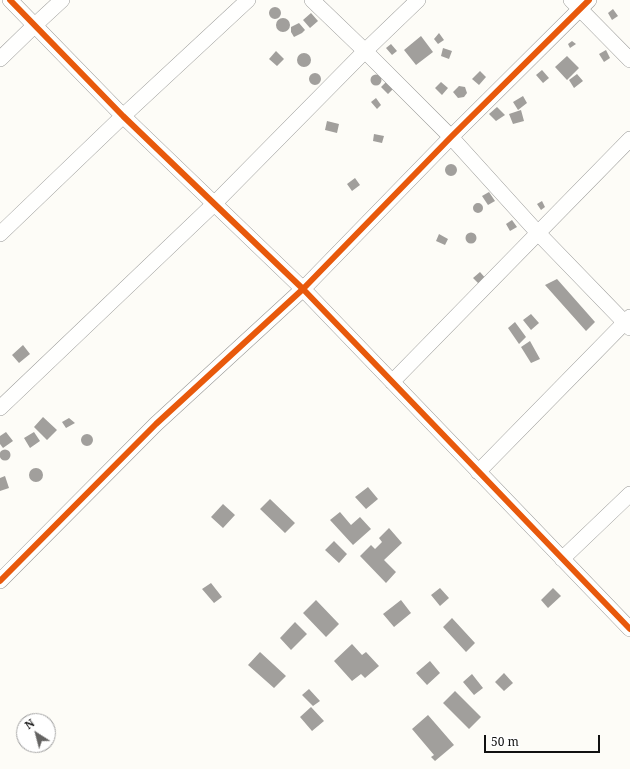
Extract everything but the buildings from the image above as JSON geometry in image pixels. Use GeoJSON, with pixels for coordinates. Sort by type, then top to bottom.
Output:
{"type":"FeatureCollection","features":[{"type":"Feature","properties":{"kind":"street"},"geometry":{"type":"LineString","coordinates":[[10,0],[123,116],[303,290],[630,630]]}},
{"type":"Feature","properties":{"kind":"street"},"geometry":{"type":"LineString","coordinates":[[0,59],[62,0]]}},
{"type":"Feature","properties":{"kind":"street"},"geometry":{"type":"LineString","coordinates":[[0,234],[123,116],[248,0]]}},
{"type":"Feature","properties":{"kind":"street"},"geometry":{"type":"LineString","coordinates":[[312,0],[450,137],[538,233],[628,323],[478,472]]}},
{"type":"Feature","properties":{"kind":"street"},"geometry":{"type":"LineString","coordinates":[[0,408],[214,204],[365,51],[418,0]]}},
{"type":"Feature","properties":{"kind":"street"},"geometry":{"type":"LineString","coordinates":[[0,581],[156,424],[303,290],[580,3],[630,60]]}},
{"type":"Feature","properties":{"kind":"street"},"geometry":{"type":"LineString","coordinates":[[392,382],[630,139]]}},
{"type":"Feature","properties":{"kind":"street"},"geometry":{"type":"LineString","coordinates":[[562,559],[630,494]]}},
{"type":"Feature","properties":{"kind":"cycle path"},"geometry":{"type":"LineString","coordinates":[[10,0],[123,116],[303,289],[630,629]]}},
{"type":"Feature","properties":{"kind":"cycle path"},"geometry":{"type":"LineString","coordinates":[[0,581],[156,424],[303,289],[451,137],[589,0]]}}]}
